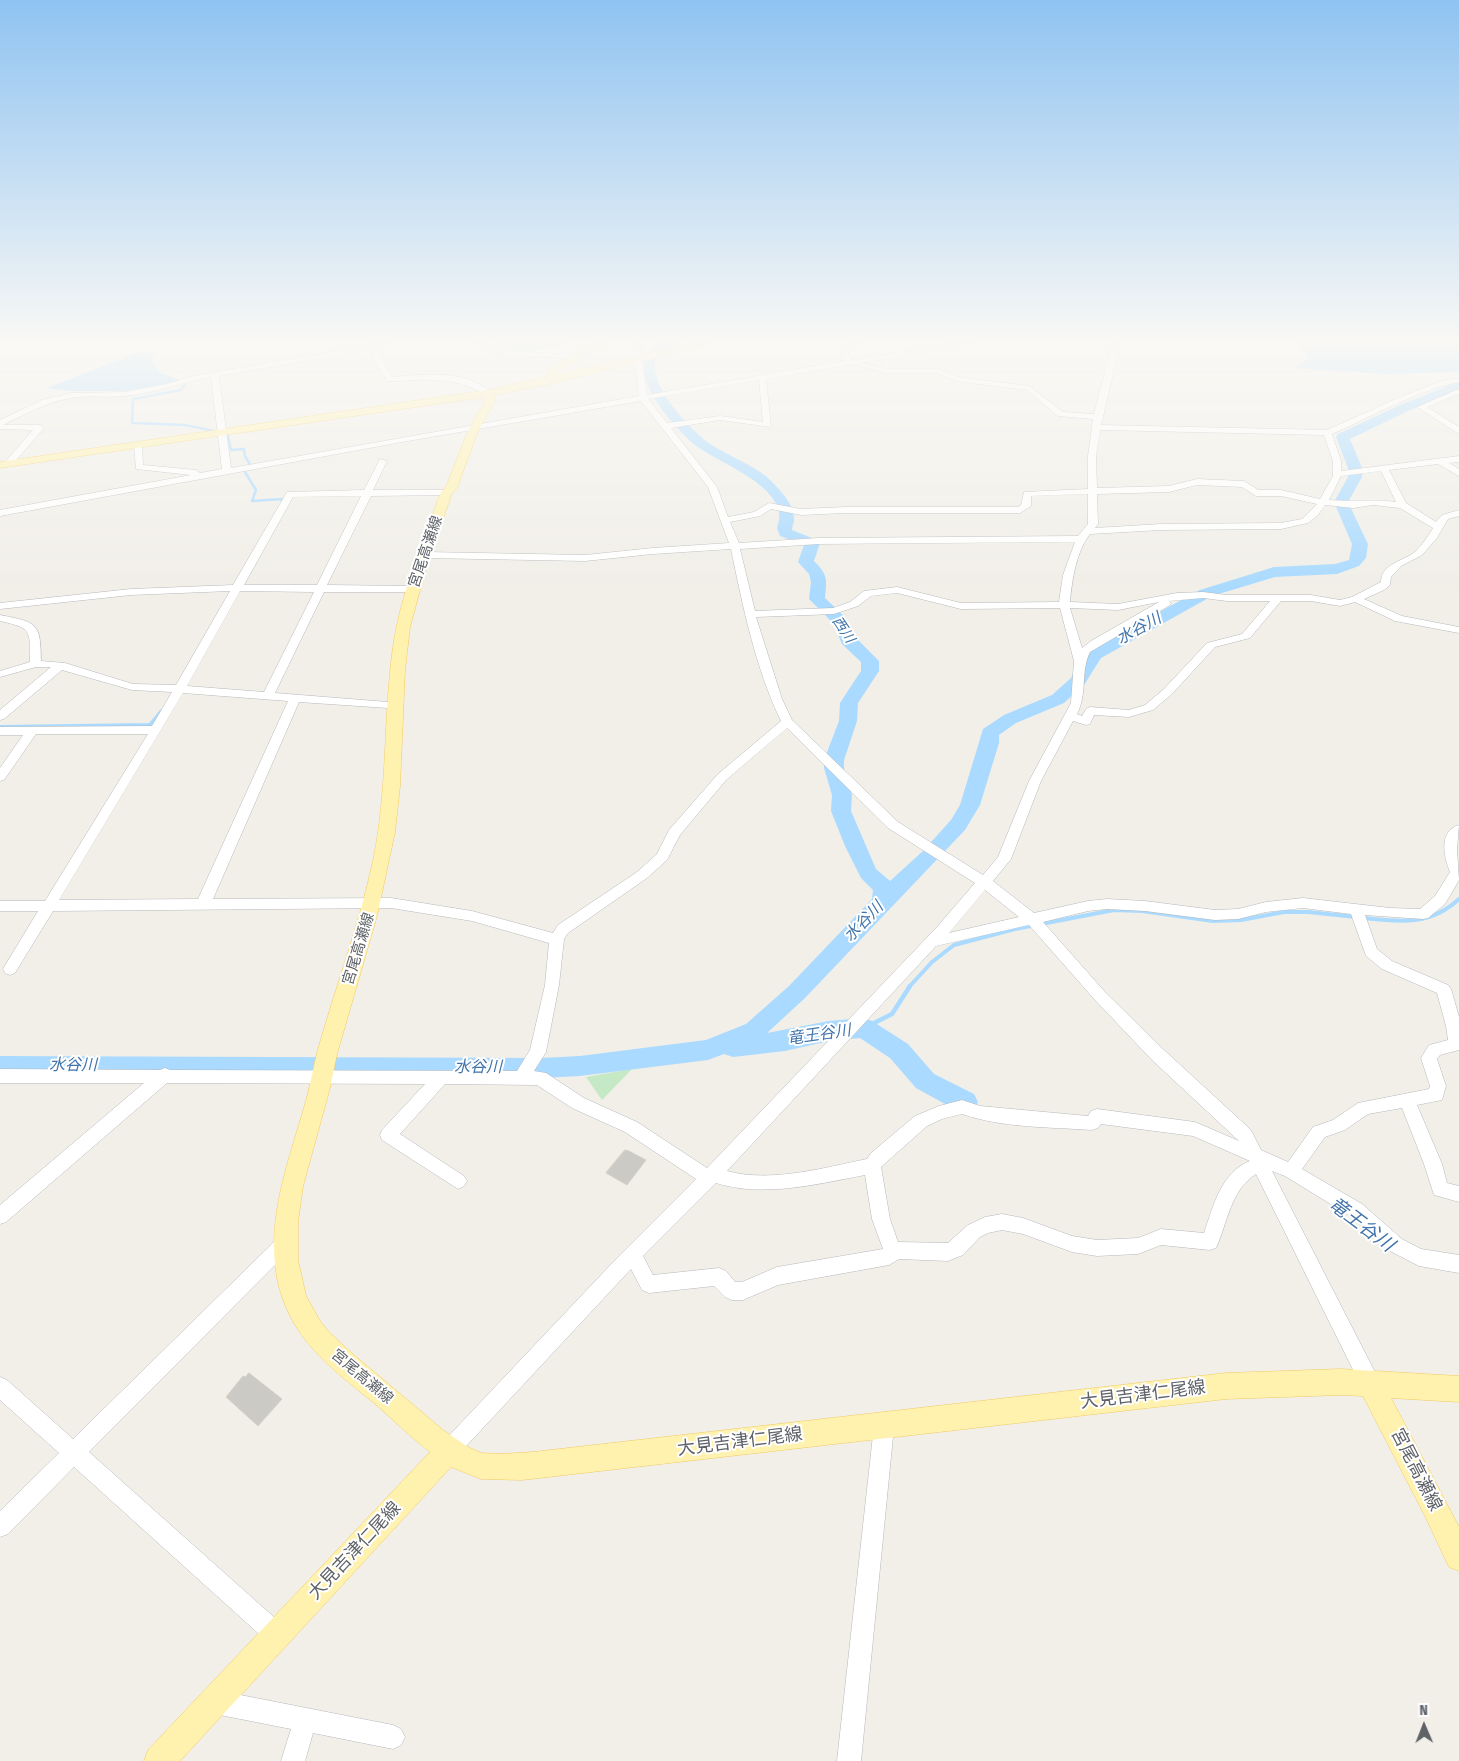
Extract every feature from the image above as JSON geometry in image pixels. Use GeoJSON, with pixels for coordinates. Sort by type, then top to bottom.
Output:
{"type":"FeatureCollection","features":[{"type":"Feature","properties":{"kind":"main road"},"geometry":{"type":"LineString","coordinates":[[4,464],[275,424]]}},
{"type":"Feature","properties":{"kind":"main road","name":"宮尾高瀬線"},"geometry":{"type":"LineString","coordinates":[[449,1450],[339,1361],[310,1328],[295,1300],[288,1273],[286,1242],[292,1186],[372,903],[390,808],[399,650],[412,589],[447,492],[452,488],[477,424]]}},
{"type":"Feature","properties":{"kind":"main road","name":"大見吉津仁尾線"},"geometry":{"type":"LineString","coordinates":[[159,1761],[449,1450],[479,1466],[502,1467],[564,1462],[1226,1386],[1341,1382],[1459,1389]]}},
{"type":"Feature","properties":{"kind":"main road","name":"宮尾高瀬線"},"geometry":{"type":"LineString","coordinates":[[1370,1383],[1436,1508],[1459,1557]]}},
{"type":"Feature","properties":{"kind":"street"},"geometry":{"type":"LineString","coordinates":[[221,424],[227,472]]}},
{"type":"Feature","properties":{"kind":"street"},"geometry":{"type":"LineString","coordinates":[[0,513],[491,424]]}},
{"type":"Feature","properties":{"kind":"street"},"geometry":{"type":"LineString","coordinates":[[679,424],[667,426],[712,487],[735,546],[750,614],[776,699],[787,722],[893,825],[984,882],[1036,923],[1066,960],[1158,1055],[1245,1135],[1370,1383]]}},
{"type":"Feature","properties":{"kind":"street"},"geometry":{"type":"LineString","coordinates":[[449,1450],[633,1254],[711,1176],[845,1035],[932,942],[1004,859],[1035,781],[1077,703],[1080,661],[1064,605],[1068,575],[1084,535],[1093,524],[1092,456],[1097,424]]}},
{"type":"Feature","properties":{"kind":"street"},"geometry":{"type":"LineString","coordinates":[[1143,424],[1328,433],[1348,424]]}},
{"type":"Feature","properties":{"kind":"street"},"geometry":{"type":"LineString","coordinates":[[0,427],[40,428],[4,464]]}},
{"type":"Feature","properties":{"kind":"street"},"geometry":{"type":"LineString","coordinates":[[424,555],[585,558],[653,551],[820,541],[1084,535],[1161,527],[1281,526],[1305,521],[1315,513],[1338,474],[1337,461],[1328,439],[1328,433]]}},
{"type":"Feature","properties":{"kind":"street"},"geometry":{"type":"LineString","coordinates":[[138,445],[139,467],[193,472],[204,476]]}},
{"type":"Feature","properties":{"kind":"street"},"geometry":{"type":"LineString","coordinates":[[1338,474],[1459,459]]}},
{"type":"Feature","properties":{"kind":"street"},"geometry":{"type":"LineString","coordinates":[[268,696],[383,461]]}},
{"type":"Feature","properties":{"kind":"street"},"geometry":{"type":"LineString","coordinates":[[1441,462],[1459,473]]}},
{"type":"Feature","properties":{"kind":"street"},"geometry":{"type":"LineString","coordinates":[[1384,469],[1402,505]]}},
{"type":"Feature","properties":{"kind":"street"},"geometry":{"type":"LineString","coordinates":[[725,520],[757,514],[769,506],[801,512],[1020,510],[1026,506],[1027,494],[1169,489],[1196,482],[1210,482],[1244,484],[1256,492],[1281,493],[1323,502],[1353,505],[1373,502],[1402,505],[1438,527]]}},
{"type":"Feature","properties":{"kind":"street"},"geometry":{"type":"LineString","coordinates":[[10,968],[181,689],[290,494],[447,492]]}},
{"type":"Feature","properties":{"kind":"street"},"geometry":{"type":"LineString","coordinates":[[750,614],[834,611],[854,604],[868,593],[897,590],[961,606],[1064,605],[1118,607],[1178,596],[1311,598],[1340,603],[1356,599],[1380,588],[1386,583],[1386,577],[1397,564],[1419,553],[1434,536],[1445,517],[1459,513]]}},
{"type":"Feature","properties":{"kind":"street"},"geometry":{"type":"LineString","coordinates":[[0,606],[131,592],[237,588],[412,589]]}},
{"type":"Feature","properties":{"kind":"street"},"geometry":{"type":"LineString","coordinates":[[1080,661],[1086,650],[1095,643],[1178,596]]}},
{"type":"Feature","properties":{"kind":"street"},"geometry":{"type":"LineString","coordinates":[[1070,716],[1086,721],[1090,711],[1136,712],[1147,709],[1163,696],[1211,644],[1218,641],[1241,639],[1246,636],[1279,597]]}},
{"type":"Feature","properties":{"kind":"street"},"geometry":{"type":"LineString","coordinates":[[1356,599],[1399,619],[1459,630]]}},
{"type":"Feature","properties":{"kind":"street"},"geometry":{"type":"LineString","coordinates":[[0,618],[24,623],[32,628],[35,641],[36,664]]}},
{"type":"Feature","properties":{"kind":"street"},"geometry":{"type":"LineString","coordinates":[[1446,627],[1459,619]]}},
{"type":"Feature","properties":{"kind":"street"},"geometry":{"type":"LineString","coordinates":[[0,674],[36,664],[61,665],[132,687],[388,705]]}},
{"type":"Feature","properties":{"kind":"street"},"geometry":{"type":"LineString","coordinates":[[0,716],[61,665]]}},
{"type":"Feature","properties":{"kind":"street"},"geometry":{"type":"LineString","coordinates":[[203,904],[295,698]]}},
{"type":"Feature","properties":{"kind":"street"},"geometry":{"type":"LineString","coordinates":[[522,1077],[538,1052],[552,985],[557,938],[563,929],[642,874],[662,857],[674,833],[722,778],[787,722]]}},
{"type":"Feature","properties":{"kind":"street"},"geometry":{"type":"LineString","coordinates":[[0,731],[156,730]]}},
{"type":"Feature","properties":{"kind":"street"},"geometry":{"type":"LineString","coordinates":[[0,777],[32,731]]}},
{"type":"Feature","properties":{"kind":"street"},"geometry":{"type":"LineString","coordinates":[[932,942],[1036,923],[1088,906],[1107,904],[1145,906],[1215,915],[1238,914],[1266,907],[1303,903],[1357,914],[1423,914],[1440,900],[1458,873],[1450,854],[1453,835],[1459,829]]}},
{"type":"Feature","properties":{"kind":"street"},"geometry":{"type":"LineString","coordinates":[[0,906],[391,903],[437,908],[501,921],[551,938],[557,938]]}},
{"type":"Feature","properties":{"kind":"street"},"geometry":{"type":"LineString","coordinates":[[1290,1171],[1319,1132],[1339,1125],[1364,1108],[1436,1095],[1438,1086],[1429,1058],[1435,1050],[1458,1044],[1443,989],[1387,964],[1371,952],[1357,914]]}},
{"type":"Feature","properties":{"kind":"street"},"geometry":{"type":"LineString","coordinates":[[0,1076],[165,1075],[325,1069],[442,1077],[540,1078],[578,1102],[631,1127],[711,1176],[738,1180],[786,1181],[810,1179],[872,1166]]}},
{"type":"Feature","properties":{"kind":"street"},"geometry":{"type":"LineString","coordinates":[[0,1216],[165,1075]]}},
{"type":"Feature","properties":{"kind":"street"},"geometry":{"type":"LineString","coordinates":[[442,1077],[388,1135],[458,1181]]}},
{"type":"Feature","properties":{"kind":"street"},"geometry":{"type":"LineString","coordinates":[[1407,1101],[1433,1164],[1440,1189],[1459,1194]]}},
{"type":"Feature","properties":{"kind":"street"},"geometry":{"type":"LineString","coordinates":[[1258,1160],[1230,1185],[1210,1242],[1161,1237],[1138,1246],[1098,1248],[1072,1244],[1023,1226],[1002,1222],[985,1225],[974,1231],[958,1249],[948,1252],[892,1249],[885,1236],[872,1166],[877,1158],[921,1122],[939,1113],[962,1107],[980,1112],[1033,1119],[1092,1123],[1097,1116],[1195,1129],[1258,1160],[1290,1171],[1356,1210],[1378,1232],[1396,1245],[1419,1257],[1459,1264]]}},
{"type":"Feature","properties":{"kind":"street"},"geometry":{"type":"LineString","coordinates":[[0,1526],[286,1242]]}},
{"type":"Feature","properties":{"kind":"street"},"geometry":{"type":"LineString","coordinates":[[633,1254],[643,1276],[650,1284],[664,1284],[705,1277],[719,1278],[732,1291],[744,1291],[777,1276],[888,1256],[896,1250]]}},
{"type":"Feature","properties":{"kind":"street"},"geometry":{"type":"LineString","coordinates":[[0,1387],[277,1635]]}},
{"type":"Feature","properties":{"kind":"street"},"geometry":{"type":"LineString","coordinates":[[849,1761],[884,1426]]}},
{"type":"Feature","properties":{"kind":"street"},"geometry":{"type":"LineString","coordinates":[[215,1702],[393,1737]]}},
{"type":"Feature","properties":{"kind":"street"},"geometry":{"type":"LineString","coordinates":[[293,1761],[305,1720]]}},
{"type":"Feature","properties":{"kind":"green space"},"geometry":{"type":"Polygon","coordinates":[[[632,1069],[602,1100],[586,1077],[632,1069]]]}},
{"type":"Feature","properties":{"kind":"building"},"geometry":{"type":"Polygon","coordinates":[[[625,1150],[646,1160],[627,1185],[606,1173],[625,1150]]]}},
{"type":"Feature","properties":{"kind":"building"},"geometry":{"type":"Polygon","coordinates":[[[249,1373],[282,1399],[258,1426],[226,1397],[243,1376],[245,1377],[249,1373]]]}},
{"type":"Feature","properties":{"kind":"waterway"},"geometry":{"type":"LineString","coordinates":[[163,424],[185,425],[214,431]]}},
{"type":"Feature","properties":{"kind":"waterway","name":"西川"},"geometry":{"type":"LineString","coordinates":[[681,424],[710,450],[751,471],[764,481],[778,497],[786,514],[785,533],[812,543],[806,562],[817,573],[819,582],[817,599],[840,621],[848,640],[870,661],[870,671],[849,703],[848,721],[834,760],[834,768],[842,795],[841,811],[868,873],[884,888],[882,902]]}},
{"type":"Feature","properties":{"kind":"waterway","name":"水谷川"},"geometry":{"type":"LineString","coordinates":[[882,902],[930,856],[958,825],[970,805],[990,743],[990,733],[1010,719],[1058,699],[1078,681],[1089,660],[1095,654],[1206,593],[1274,572],[1337,569],[1354,563],[1358,558],[1360,544],[1341,502],[1355,477],[1355,468],[1343,437],[1370,424]]}},
{"type":"Feature","properties":{"kind":"waterway"},"geometry":{"type":"LineString","coordinates":[[228,436],[231,450],[244,449],[245,456],[251,466]]}},
{"type":"Feature","properties":{"kind":"waterway"},"geometry":{"type":"LineString","coordinates":[[245,472],[256,490],[252,501],[282,499],[282,502]]}},
{"type":"Feature","properties":{"kind":"waterway"},"geometry":{"type":"LineString","coordinates":[[155,719],[161,711]]}},
{"type":"Feature","properties":{"kind":"waterway"},"geometry":{"type":"LineString","coordinates":[[0,727],[150,725],[156,718]]}},
{"type":"Feature","properties":{"kind":"waterway"},"geometry":{"type":"LineString","coordinates":[[1363,918],[1390,921],[1426,918],[1448,908],[1459,899]]}},
{"type":"Feature","properties":{"kind":"waterway","name":"水谷川"},"geometry":{"type":"LineString","coordinates":[[0,1066],[541,1068],[580,1066],[708,1050],[754,1031],[797,992],[882,902]]}},
{"type":"Feature","properties":{"kind":"waterway"},"geometry":{"type":"LineString","coordinates":[[909,987],[932,962],[954,945],[1015,929],[1114,910],[1142,911],[1213,921],[1241,920],[1284,912],[1308,912],[1356,917]]}},
{"type":"Feature","properties":{"kind":"waterway"},"geometry":{"type":"LineString","coordinates":[[864,1028],[892,1014],[910,986]]}},
{"type":"Feature","properties":{"kind":"waterway","name":"竜王谷川"},"geometry":{"type":"LineString","coordinates":[[733,1047],[785,1041],[829,1031],[864,1028],[899,1051],[925,1081],[965,1102]]}}]}
